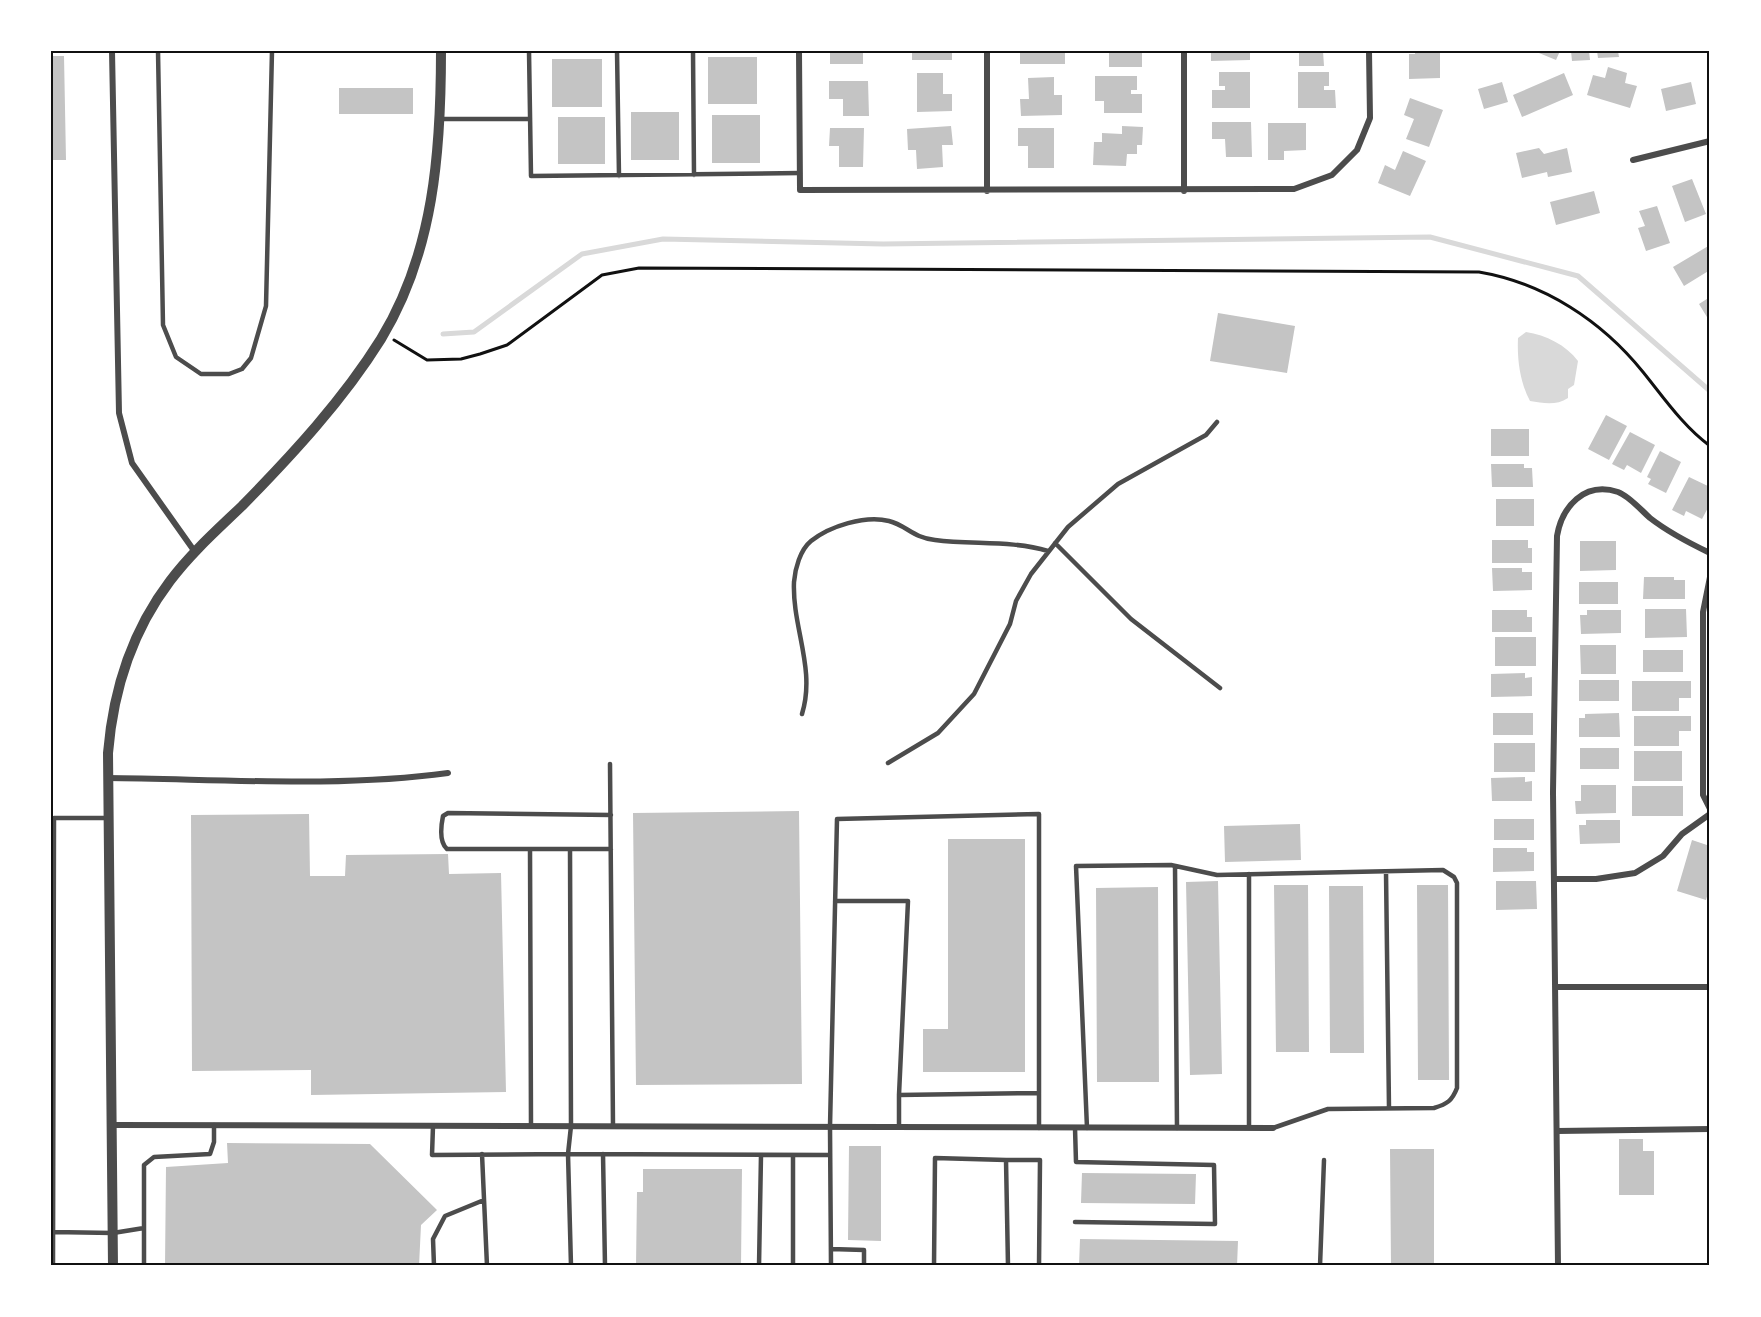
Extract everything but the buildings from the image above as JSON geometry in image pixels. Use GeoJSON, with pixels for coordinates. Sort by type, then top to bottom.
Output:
{"type":"FeatureCollection","features":[{"type":"Feature","properties":{"kind":"street"},"geometry":{"type":"LineString","coordinates":[[112,51],[119,413],[132,463],[195,552]]}},
{"type":"Feature","properties":{"kind":"street"},"geometry":{"type":"LineString","coordinates":[[113,1266],[110,818],[107,778],[111,717],[134,642],[170,582],[195,552],[336,404],[381,339],[418,258],[435,189],[441,118],[441,51]]}},
{"type":"Feature","properties":{"kind":"street"},"geometry":{"type":"LineString","coordinates":[[799,51],[800,190],[987,191],[1294,189],[1332,175],[1357,150],[1370,118],[1369,51]]}},
{"type":"Feature","properties":{"kind":"street"},"geometry":{"type":"LineString","coordinates":[[987,51],[987,191]]}},
{"type":"Feature","properties":{"kind":"street"},"geometry":{"type":"LineString","coordinates":[[1184,191],[1185,51]]}},
{"type":"Feature","properties":{"kind":"street"},"geometry":{"type":"LineString","coordinates":[[1633,160],[1710,141]]}},
{"type":"Feature","properties":{"kind":"street"},"geometry":{"type":"LineString","coordinates":[[1558,1266],[1554,879],[1557,536],[1564,510],[1573,500],[1584,494],[1605,489],[1620,492],[1652,519],[1710,553]]}},
{"type":"Feature","properties":{"kind":"street"},"geometry":{"type":"LineString","coordinates":[[1710,577],[1703,612],[1703,795],[1710,809]]}},
{"type":"Feature","properties":{"kind":"street"},"geometry":{"type":"LineString","coordinates":[[107,778],[319,780],[410,778],[448,773]]}},
{"type":"Feature","properties":{"kind":"street"},"geometry":{"type":"LineString","coordinates":[[1554,879],[1618,877],[1635,873],[1663,856],[1682,834],[1710,814]]}},
{"type":"Feature","properties":{"kind":"street"},"geometry":{"type":"LineString","coordinates":[[1555,987],[1710,987]]}},
{"type":"Feature","properties":{"kind":"street"},"geometry":{"type":"LineString","coordinates":[[113,1125],[1273,1128]]}},
{"type":"Feature","properties":{"kind":"street"},"geometry":{"type":"LineString","coordinates":[[1557,1131],[1710,1129]]}},
{"type":"Feature","properties":{"kind":"lane"},"geometry":{"type":"LineString","coordinates":[[158,51],[163,325],[176,357],[201,374],[229,374],[242,369],[251,358],[266,306],[272,51]]}},
{"type":"Feature","properties":{"kind":"lane"},"geometry":{"type":"LineString","coordinates":[[529,51],[531,176],[800,173]]}},
{"type":"Feature","properties":{"kind":"lane"},"geometry":{"type":"LineString","coordinates":[[617,51],[619,176]]}},
{"type":"Feature","properties":{"kind":"lane"},"geometry":{"type":"LineString","coordinates":[[693,51],[694,175]]}},
{"type":"Feature","properties":{"kind":"lane"},"geometry":{"type":"LineString","coordinates":[[441,118],[530,119]]}},
{"type":"Feature","properties":{"kind":"lane"},"geometry":{"type":"LineString","coordinates":[[888,763],[938,734],[974,694],[1010,624],[1016,601],[1048,551],[1068,527],[1118,484],[1206,435],[1217,422]]}},
{"type":"Feature","properties":{"kind":"lane"},"geometry":{"type":"LineString","coordinates":[[802,714],[808,695],[794,584],[796,566],[809,542],[842,526],[860,521],[890,521],[919,539],[1025,545],[1048,551]]}},
{"type":"Feature","properties":{"kind":"lane"},"geometry":{"type":"LineString","coordinates":[[1055,543],[1131,619],[1220,688]]}},
{"type":"Feature","properties":{"kind":"lane"},"geometry":{"type":"LineString","coordinates":[[610,764],[613,1126]]}},
{"type":"Feature","properties":{"kind":"lane"},"geometry":{"type":"LineString","coordinates":[[610,815],[453,813],[443,816],[442,842],[447,849],[611,849]]}},
{"type":"Feature","properties":{"kind":"lane"},"geometry":{"type":"LineString","coordinates":[[831,1266],[830,1127],[837,819],[1039,814],[1039,1128]]}},
{"type":"Feature","properties":{"kind":"lane"},"geometry":{"type":"LineString","coordinates":[[53,1266],[52,818],[110,818]]}},
{"type":"Feature","properties":{"kind":"lane"},"geometry":{"type":"LineString","coordinates":[[530,849],[531,1126]]}},
{"type":"Feature","properties":{"kind":"lane"},"geometry":{"type":"LineString","coordinates":[[570,849],[571,1126],[568,1154],[571,1266]]}},
{"type":"Feature","properties":{"kind":"lane"},"geometry":{"type":"LineString","coordinates":[[1087,1128],[1076,866],[1175,866],[1217,875],[1443,870],[1454,877],[1457,883],[1458,1088],[1447,1104],[1434,1108],[1328,1109],[1273,1128]]}},
{"type":"Feature","properties":{"kind":"lane"},"geometry":{"type":"LineString","coordinates":[[1175,866],[1177,1128]]}},
{"type":"Feature","properties":{"kind":"lane"},"geometry":{"type":"LineString","coordinates":[[1386,872],[1389,1108]]}},
{"type":"Feature","properties":{"kind":"lane"},"geometry":{"type":"LineString","coordinates":[[1249,874],[1249,1128]]}},
{"type":"Feature","properties":{"kind":"lane"},"geometry":{"type":"LineString","coordinates":[[835,901],[908,902],[899,1127]]}},
{"type":"Feature","properties":{"kind":"lane"},"geometry":{"type":"LineString","coordinates":[[899,1095],[1039,1093]]}},
{"type":"Feature","properties":{"kind":"lane"},"geometry":{"type":"LineString","coordinates":[[144,1266],[144,1165],[154,1158],[210,1154],[214,1142],[214,1125]]}},
{"type":"Feature","properties":{"kind":"lane"},"geometry":{"type":"LineString","coordinates":[[433,1126],[432,1155],[830,1155]]}},
{"type":"Feature","properties":{"kind":"lane"},"geometry":{"type":"LineString","coordinates":[[1075,1128],[1076,1162],[1214,1165],[1215,1224],[1075,1222]]}},
{"type":"Feature","properties":{"kind":"lane"},"geometry":{"type":"LineString","coordinates":[[482,1154],[487,1266]]}},
{"type":"Feature","properties":{"kind":"lane"},"geometry":{"type":"LineString","coordinates":[[603,1154],[605,1266]]}},
{"type":"Feature","properties":{"kind":"lane"},"geometry":{"type":"LineString","coordinates":[[759,1266],[761,1155]]}},
{"type":"Feature","properties":{"kind":"lane"},"geometry":{"type":"LineString","coordinates":[[793,1155],[793,1266]]}},
{"type":"Feature","properties":{"kind":"lane"},"geometry":{"type":"LineString","coordinates":[[934,1266],[935,1158],[1040,1160],[1039,1266]]}},
{"type":"Feature","properties":{"kind":"lane"},"geometry":{"type":"LineString","coordinates":[[1006,1160],[1008,1266]]}},
{"type":"Feature","properties":{"kind":"lane"},"geometry":{"type":"LineString","coordinates":[[1320,1266],[1324,1160]]}},
{"type":"Feature","properties":{"kind":"lane"},"geometry":{"type":"LineString","coordinates":[[434,1266],[433,1239],[445,1216],[484,1200]]}},
{"type":"Feature","properties":{"kind":"lane"},"geometry":{"type":"LineString","coordinates":[[53,1232],[113,1233],[144,1227]]}},
{"type":"Feature","properties":{"kind":"lane"},"geometry":{"type":"LineString","coordinates":[[831,1249],[864,1250],[864,1266]]}},
{"type":"Feature","properties":{"kind":"path"},"geometry":{"type":"LineString","coordinates":[[405,344],[427,360],[461,358],[480,354],[507,345],[602,275],[639,268],[1479,272],[1503,276],[1537,288],[1592,322],[1620,345],[1685,424],[1710,446]]}},
{"type":"Feature","properties":{"kind":"shaded area"},"geometry":{"type":"Polygon","coordinates":[[[1526,332],[1555,342],[1568,350],[1578,361],[1574,385],[1568,389],[1568,398],[1563,401],[1545,403],[1530,401],[1522,379],[1518,354],[1518,338],[1526,332]]]}},
{"type":"Feature","properties":{"kind":"waterway"},"geometry":{"type":"LineString","coordinates":[[443,334],[474,332],[582,254],[663,239],[883,244],[1430,237],[1578,276],[1710,391]]}}]}
